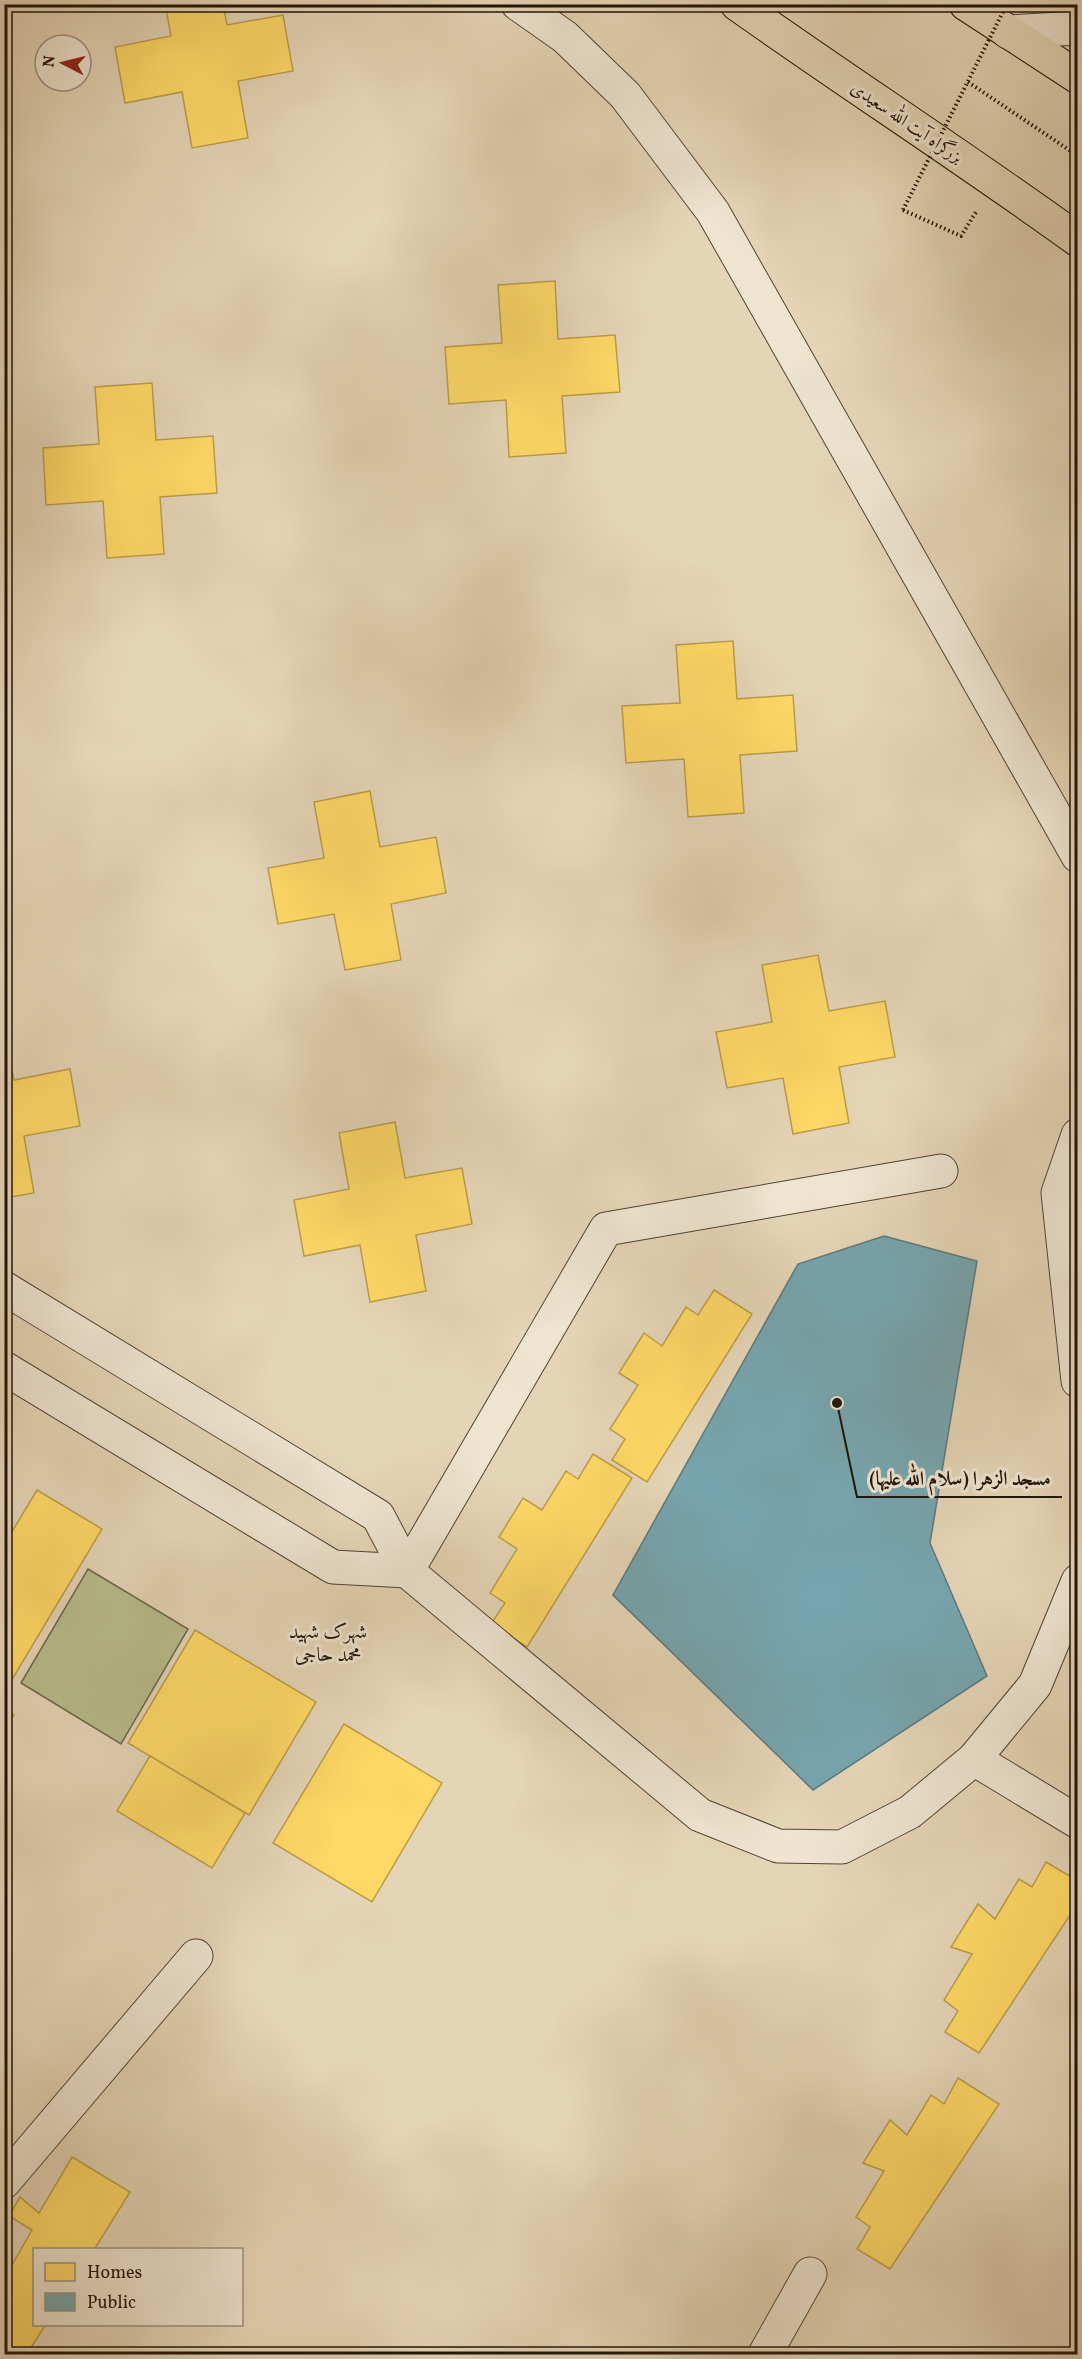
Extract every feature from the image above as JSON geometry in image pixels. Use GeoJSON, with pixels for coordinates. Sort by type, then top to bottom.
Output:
{"type":"FeatureCollection","features":[{"type":"Feature","properties":{"kind":"highway","name":"بزرگراه آیت الله سعیدی"},"geometry":{"type":"LineString","coordinates":[[737,4],[867,96],[996,181],[1077,240]]}},
{"type":"Feature","properties":{"kind":"highway"},"geometry":{"type":"LineString","coordinates":[[966,4],[1007,18],[1077,77]]}},
{"type":"Feature","properties":{"kind":"street"},"geometry":{"type":"LineString","coordinates":[[518,4],[565,37],[625,94],[713,212],[1077,856]]}},
{"type":"Feature","properties":{"kind":"street"},"geometry":{"type":"LineString","coordinates":[[1007,18],[1077,28]]}},
{"type":"Feature","properties":{"kind":"street"},"geometry":{"type":"LineString","coordinates":[[1077,1135],[1058,1193],[1077,1381]]}},
{"type":"Feature","properties":{"kind":"street"},"geometry":{"type":"LineString","coordinates":[[407,1571],[606,1228],[941,1171]]}},
{"type":"Feature","properties":{"kind":"street"},"geometry":{"type":"LineString","coordinates":[[4,1288],[378,1516],[407,1571],[700,1815],[778,1846],[842,1847],[910,1812],[974,1759],[1035,1685],[1077,1581]]}},
{"type":"Feature","properties":{"kind":"street"},"geometry":{"type":"LineString","coordinates":[[4,1368],[333,1567],[407,1571]]}},
{"type":"Feature","properties":{"kind":"street"},"geometry":{"type":"LineString","coordinates":[[974,1759],[1077,1822]]}},
{"type":"Feature","properties":{"kind":"street"},"geometry":{"type":"LineString","coordinates":[[4,2182],[196,1956]]}},
{"type":"Feature","properties":{"kind":"street"},"geometry":{"type":"LineString","coordinates":[[765,2355],[810,2274]]}},
{"type":"Feature","properties":{"kind":"path"},"geometry":{"type":"LineString","coordinates":[[961,236],[903,210],[968,82],[1007,18]]}},
{"type":"Feature","properties":{"kind":"path"},"geometry":{"type":"LineString","coordinates":[[968,82],[1077,156]]}},
{"type":"Feature","properties":{"kind":"green space"},"geometry":{"type":"Polygon","coordinates":[[[88,1569],[188,1629],[121,1744],[21,1683],[88,1569]]]}},
{"type":"Feature","properties":{"kind":"building: Homes"},"geometry":{"type":"Polygon","coordinates":[[[165,4],[223,4],[227,25],[283,15],[293,71],[238,81],[248,138],[192,148],[182,92],[125,103],[115,47],[171,36],[165,4]]]}},
{"type":"Feature","properties":{"kind":"building: Homes"},"geometry":{"type":"Polygon","coordinates":[[[555,281],[558,339],[615,335],[620,392],[562,396],[566,453],[509,457],[506,400],[449,404],[445,347],[502,343],[498,285],[555,281]]]}},
{"type":"Feature","properties":{"kind":"building: Homes"},"geometry":{"type":"Polygon","coordinates":[[[152,383],[156,440],[213,436],[217,493],[160,497],[164,554],[107,558],[103,501],[46,505],[43,448],[99,444],[95,387],[152,383]]]}},
{"type":"Feature","properties":{"kind":"building: Homes"},"geometry":{"type":"Polygon","coordinates":[[[733,641],[737,699],[793,695],[797,751],[740,755],[744,813],[688,817],[684,759],[626,763],[622,706],[680,703],[676,645],[733,641]]]}},
{"type":"Feature","properties":{"kind":"building: Homes"},"geometry":{"type":"Polygon","coordinates":[[[370,791],[380,847],[436,837],[446,893],[391,904],[401,960],[345,970],[334,914],[278,924],[268,868],[324,858],[314,802],[370,791]]]}},
{"type":"Feature","properties":{"kind":"building: Homes"},"geometry":{"type":"Polygon","coordinates":[[[818,955],[829,1011],[885,1001],[895,1057],[839,1067],[849,1123],[793,1134],[783,1078],[727,1088],[716,1032],[772,1022],[762,965],[818,955]]]}},
{"type":"Feature","properties":{"kind":"building: Homes"},"geometry":{"type":"Polygon","coordinates":[[[4,1031],[14,1080],[70,1069],[80,1126],[24,1136],[34,1193],[4,1198],[4,1031]]]}},
{"type":"Feature","properties":{"kind":"building: Homes"},"geometry":{"type":"Polygon","coordinates":[[[395,1122],[405,1178],[462,1168],[472,1224],[416,1235],[426,1291],[370,1302],[360,1245],[304,1256],[294,1200],[349,1189],[339,1133],[395,1122]]]}},
{"type":"Feature","properties":{"kind":"building: Homes"},"geometry":{"type":"Polygon","coordinates":[[[714,1290],[752,1314],[647,1482],[612,1460],[625,1439],[610,1429],[638,1385],[619,1373],[644,1333],[662,1346],[686,1307],[698,1315],[714,1290]]]}},
{"type":"Feature","properties":{"kind":"building: Homes"},"geometry":{"type":"Polygon","coordinates":[[[593,1454],[632,1478],[527,1647],[491,1624],[505,1603],[490,1593],[517,1549],[499,1537],[523,1498],[542,1510],[566,1471],[578,1479],[593,1454]]]}},
{"type":"Feature","properties":{"kind":"building: Homes"},"geometry":{"type":"Polygon","coordinates":[[[37,1490],[102,1529],[4,1693],[4,1545],[37,1490]]]}},
{"type":"Feature","properties":{"kind":"building: Homes"},"geometry":{"type":"Polygon","coordinates":[[[195,1630],[316,1702],[249,1815],[128,1743],[195,1630]]]}},
{"type":"Feature","properties":{"kind":"building: Homes"},"geometry":{"type":"Polygon","coordinates":[[[4,1709],[14,1715],[4,1730],[4,1709]]]}},
{"type":"Feature","properties":{"kind":"building: Homes"},"geometry":{"type":"Polygon","coordinates":[[[344,1724],[442,1783],[372,1902],[273,1843],[344,1724]]]}},
{"type":"Feature","properties":{"kind":"building: Homes"},"geometry":{"type":"Polygon","coordinates":[[[150,1756],[245,1813],[212,1868],[117,1811],[150,1756]]]}},
{"type":"Feature","properties":{"kind":"building: Homes"},"geometry":{"type":"Polygon","coordinates":[[[1046,1862],[1078,1881],[1078,1903],[979,2053],[945,2032],[958,2011],[944,2000],[972,1954],[951,1947],[978,1904],[995,1919],[1019,1879],[1032,1887],[1046,1862]]]}},
{"type":"Feature","properties":{"kind":"building: Homes"},"geometry":{"type":"Polygon","coordinates":[[[958,2078],[999,2104],[890,2269],[857,2249],[870,2227],[856,2217],[884,2171],[863,2163],[890,2120],[907,2135],[931,2095],[944,2104],[958,2078]]]}},
{"type":"Feature","properties":{"kind":"building: Homes"},"geometry":{"type":"Polygon","coordinates":[[[72,2157],[130,2192],[95,2248],[33,2248],[33,2326],[45,2326],[27,2354],[4,2354],[4,2279],[32,2230],[9,2216],[20,2197],[39,2213],[72,2157]]]}},
{"type":"Feature","properties":{"kind":"building: Public"},"geometry":{"type":"Polygon","coordinates":[[[884,1236],[977,1261],[930,1543],[987,1676],[813,1790],[613,1595],[798,1264],[884,1236]]]}},
{"type":"Feature","properties":{"kind":"place","name":"مسجد الزهرا (سلام الله علیها)"},"geometry":{"type":"Point","coordinates":[837,1403]}},
{"type":"Feature","properties":{"kind":"district","name":"شهرک شهید محمد حاجی"},"geometry":{"type":"Point","coordinates":[328,1642]}}]}
